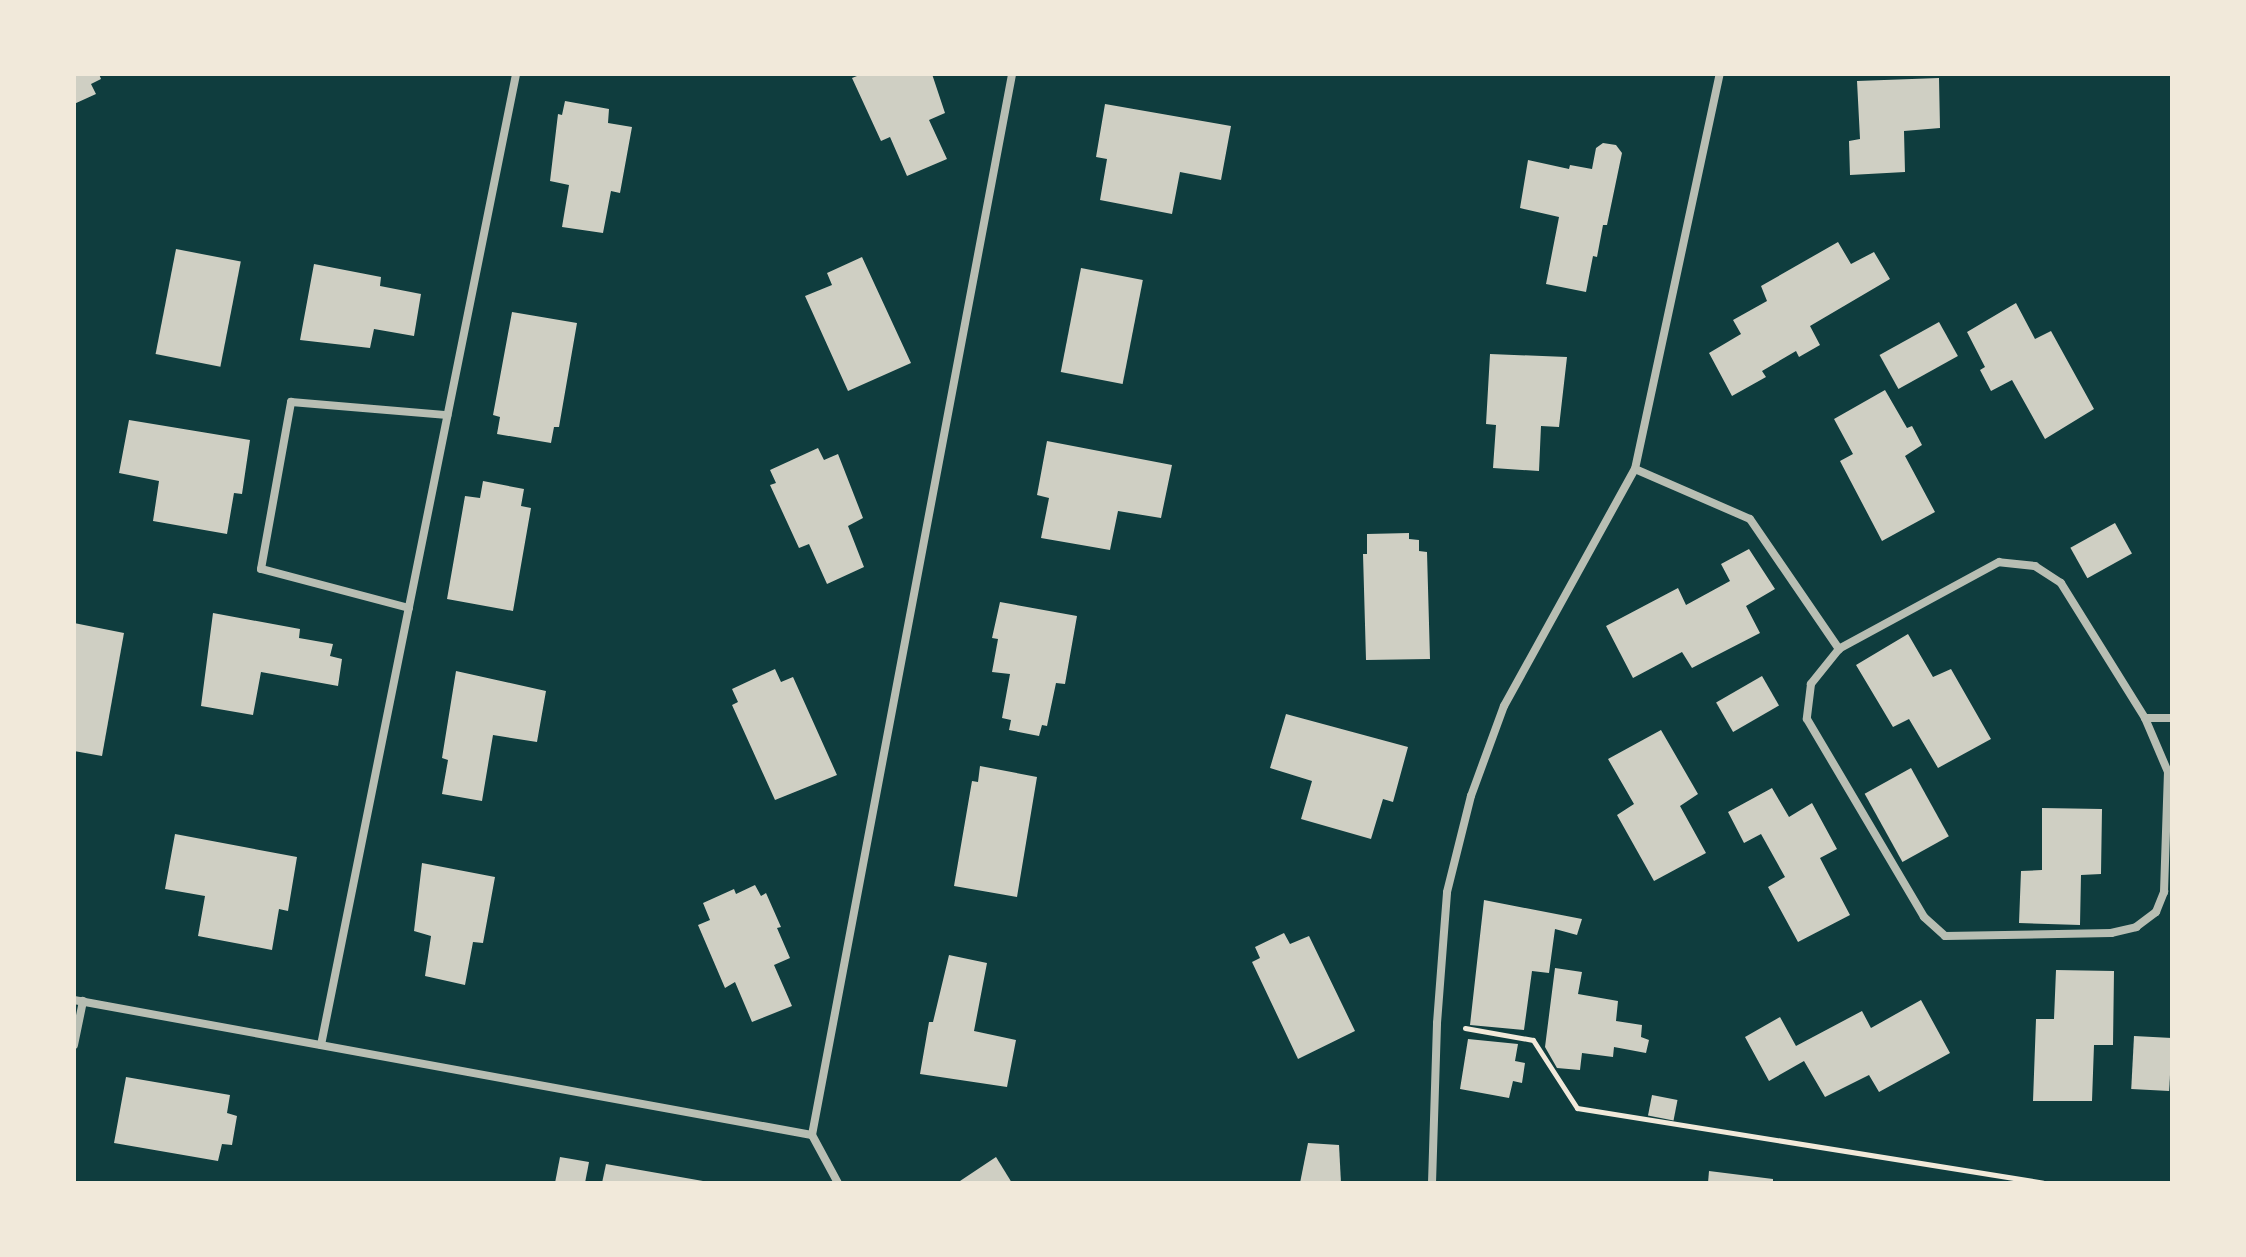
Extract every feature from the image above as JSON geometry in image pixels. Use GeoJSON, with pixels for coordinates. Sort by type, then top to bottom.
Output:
{"type":"FeatureCollection","features":[{"type":"Feature","properties":{"kind":"street"},"geometry":{"type":"LineString","coordinates":[[321,1045],[516,74]]}},
{"type":"Feature","properties":{"kind":"street"},"geometry":{"type":"LineString","coordinates":[[838,1183],[812,1135],[1012,74]]}},
{"type":"Feature","properties":{"kind":"street"},"geometry":{"type":"LineString","coordinates":[[1432,1183],[1437,1023],[1447,892],[1471,796],[1504,706],[1635,469],[1720,74]]}},
{"type":"Feature","properties":{"kind":"street"},"geometry":{"type":"LineString","coordinates":[[409,608],[261,569],[291,402],[447,415]]}},
{"type":"Feature","properties":{"kind":"street"},"geometry":{"type":"LineString","coordinates":[[1635,469],[1750,519],[1839,649]]}},
{"type":"Feature","properties":{"kind":"street"},"geometry":{"type":"LineString","coordinates":[[1999,562],[2035,566],[2061,583],[2145,718],[2168,772],[2164,892],[2156,912],[2136,927],[2111,933],[1945,936],[1924,917],[1807,719],[1811,684],[1839,649],[1999,562]]}},
{"type":"Feature","properties":{"kind":"street"},"geometry":{"type":"LineString","coordinates":[[2145,718],[2172,718]]}},
{"type":"Feature","properties":{"kind":"street"},"geometry":{"type":"LineString","coordinates":[[74,1045],[78,1000],[812,1135]]}},
{"type":"Feature","properties":{"kind":"path"},"geometry":{"type":"LineString","coordinates":[[1437,1023],[1533,1040],[1577,1108],[2043,1183]]}},
{"type":"Feature","properties":{"kind":"building"},"geometry":{"type":"Polygon","coordinates":[[[74,74],[99,74],[101,79],[91,84],[96,94],[74,104],[74,74]]]}},
{"type":"Feature","properties":{"kind":"building"},"geometry":{"type":"Polygon","coordinates":[[[862,74],[932,74],[945,113],[929,120],[947,159],[907,176],[890,137],[881,141],[852,78],[862,74]]]}},
{"type":"Feature","properties":{"kind":"building"},"geometry":{"type":"Polygon","coordinates":[[[1939,78],[1940,128],[1904,131],[1905,172],[1850,175],[1849,141],[1860,139],[1857,81],[1939,78]]]}},
{"type":"Feature","properties":{"kind":"building"},"geometry":{"type":"Polygon","coordinates":[[[565,101],[609,109],[608,123],[632,127],[620,193],[611,191],[603,233],[562,227],[569,185],[550,181],[558,114],[562,115],[565,101]]]}},
{"type":"Feature","properties":{"kind":"building"},"geometry":{"type":"Polygon","coordinates":[[[1105,104],[1231,126],[1221,180],[1180,172],[1172,214],[1100,200],[1107,159],[1096,157],[1105,104]]]}},
{"type":"Feature","properties":{"kind":"building"},"geometry":{"type":"Polygon","coordinates":[[[1603,143],[1616,145],[1622,153],[1607,225],[1603,225],[1597,257],[1593,256],[1586,292],[1546,284],[1559,217],[1520,208],[1528,160],[1569,169],[1570,165],[1592,169],[1596,148],[1603,143]]]}},
{"type":"Feature","properties":{"kind":"building"},"geometry":{"type":"Polygon","coordinates":[[[1838,242],[1851,264],[1874,252],[1890,279],[1810,326],[1820,345],[1799,357],[1796,351],[1762,371],[1766,377],[1732,396],[1709,353],[1741,334],[1733,320],[1767,301],[1761,286],[1838,242]]]}},
{"type":"Feature","properties":{"kind":"building"},"geometry":{"type":"Polygon","coordinates":[[[176,249],[241,262],[220,367],[156,354],[176,249]]]}},
{"type":"Feature","properties":{"kind":"building"},"geometry":{"type":"Polygon","coordinates":[[[862,257],[911,363],[848,391],[805,296],[832,285],[827,273],[862,257]]]}},
{"type":"Feature","properties":{"kind":"building"},"geometry":{"type":"Polygon","coordinates":[[[314,264],[381,277],[380,286],[421,294],[414,336],[374,329],[370,348],[300,340],[314,264]]]}},
{"type":"Feature","properties":{"kind":"building"},"geometry":{"type":"Polygon","coordinates":[[[1081,268],[1143,280],[1123,384],[1061,372],[1081,268]]]}},
{"type":"Feature","properties":{"kind":"building"},"geometry":{"type":"Polygon","coordinates":[[[2016,303],[2035,339],[2051,331],[2094,409],[2045,439],[2012,380],[1991,391],[1980,370],[1985,367],[1967,332],[2016,303]]]}},
{"type":"Feature","properties":{"kind":"building"},"geometry":{"type":"Polygon","coordinates":[[[512,312],[577,323],[559,427],[554,427],[551,443],[497,434],[500,417],[493,415],[512,312]]]}},
{"type":"Feature","properties":{"kind":"building"},"geometry":{"type":"Polygon","coordinates":[[[1939,322],[1958,356],[1898,389],[1880,355],[1939,322]]]}},
{"type":"Feature","properties":{"kind":"building"},"geometry":{"type":"Polygon","coordinates":[[[1490,354],[1567,357],[1559,427],[1541,426],[1539,471],[1493,468],[1496,425],[1486,424],[1490,354]]]}},
{"type":"Feature","properties":{"kind":"building"},"geometry":{"type":"Polygon","coordinates":[[[1885,390],[1907,428],[1912,426],[1922,445],[1905,456],[1935,512],[1882,541],[1840,461],[1853,454],[1834,419],[1885,390]]]}},
{"type":"Feature","properties":{"kind":"building"},"geometry":{"type":"Polygon","coordinates":[[[129,420],[250,440],[242,494],[234,493],[227,534],[153,521],[159,481],[119,473],[129,420]]]}},
{"type":"Feature","properties":{"kind":"building"},"geometry":{"type":"Polygon","coordinates":[[[1047,441],[1172,465],[1161,518],[1118,511],[1110,550],[1041,538],[1049,498],[1037,495],[1047,441]]]}},
{"type":"Feature","properties":{"kind":"building"},"geometry":{"type":"Polygon","coordinates":[[[818,448],[824,460],[838,454],[863,518],[848,526],[864,567],[827,584],[809,544],[799,548],[770,485],[776,483],[770,470],[818,448]]]}},
{"type":"Feature","properties":{"kind":"building"},"geometry":{"type":"Polygon","coordinates":[[[483,481],[524,489],[521,506],[531,508],[513,611],[447,599],[465,496],[480,498],[483,481]]]}},
{"type":"Feature","properties":{"kind":"building"},"geometry":{"type":"Polygon","coordinates":[[[2115,523],[2132,554],[2087,578],[2070,548],[2115,523]]]}},
{"type":"Feature","properties":{"kind":"building"},"geometry":{"type":"Polygon","coordinates":[[[1409,533],[1409,539],[1419,540],[1419,551],[1427,552],[1430,659],[1366,660],[1363,554],[1367,554],[1367,534],[1409,533]]]}},
{"type":"Feature","properties":{"kind":"building"},"geometry":{"type":"Polygon","coordinates":[[[1749,549],[1775,589],[1746,606],[1760,633],[1692,668],[1682,652],[1633,678],[1606,626],[1678,588],[1686,605],[1730,581],[1721,564],[1749,549]]]}},
{"type":"Feature","properties":{"kind":"building"},"geometry":{"type":"Polygon","coordinates":[[[1000,602],[1077,616],[1065,684],[1056,683],[1047,726],[1042,725],[1039,736],[1009,730],[1011,720],[1002,718],[1010,674],[992,672],[998,639],[992,638],[1000,602]]]}},
{"type":"Feature","properties":{"kind":"building"},"geometry":{"type":"Polygon","coordinates":[[[213,613],[300,629],[299,638],[333,644],[330,656],[342,659],[338,686],[261,672],[253,715],[201,706],[213,613]]]}},
{"type":"Feature","properties":{"kind":"building"},"geometry":{"type":"Polygon","coordinates":[[[74,623],[124,633],[102,756],[74,751],[74,623]]]}},
{"type":"Feature","properties":{"kind":"building"},"geometry":{"type":"Polygon","coordinates":[[[1908,634],[1933,677],[1951,669],[1991,739],[1938,768],[1909,719],[1893,727],[1856,665],[1908,634]]]}},
{"type":"Feature","properties":{"kind":"building"},"geometry":{"type":"Polygon","coordinates":[[[775,669],[781,682],[793,677],[837,775],[775,800],[732,705],[738,702],[732,689],[775,669]]]}},
{"type":"Feature","properties":{"kind":"building"},"geometry":{"type":"Polygon","coordinates":[[[456,671],[546,691],[537,742],[493,735],[482,801],[442,794],[448,760],[442,758],[456,671]]]}},
{"type":"Feature","properties":{"kind":"building"},"geometry":{"type":"Polygon","coordinates":[[[1762,676],[1779,705],[1733,732],[1716,702],[1762,676]]]}},
{"type":"Feature","properties":{"kind":"building"},"geometry":{"type":"Polygon","coordinates":[[[1286,714],[1408,747],[1393,802],[1383,799],[1371,839],[1301,819],[1312,781],[1270,768],[1286,714]]]}},
{"type":"Feature","properties":{"kind":"building"},"geometry":{"type":"Polygon","coordinates":[[[1661,730],[1698,794],[1680,806],[1706,853],[1654,881],[1617,815],[1634,804],[1608,759],[1661,730]]]}},
{"type":"Feature","properties":{"kind":"building"},"geometry":{"type":"Polygon","coordinates":[[[980,766],[1037,777],[1017,897],[954,886],[972,781],[978,782],[980,766]]]}},
{"type":"Feature","properties":{"kind":"building"},"geometry":{"type":"Polygon","coordinates":[[[1911,768],[1949,836],[1902,862],[1865,794],[1911,768]]]}},
{"type":"Feature","properties":{"kind":"building"},"geometry":{"type":"Polygon","coordinates":[[[1772,788],[1789,817],[1812,803],[1837,849],[1820,858],[1850,915],[1798,942],[1768,887],[1785,877],[1761,834],[1744,843],[1728,812],[1772,788]]]}},
{"type":"Feature","properties":{"kind":"building"},"geometry":{"type":"Polygon","coordinates":[[[2042,808],[2102,809],[2101,874],[2081,875],[2080,925],[2019,923],[2021,871],[2042,870],[2042,808]]]}},
{"type":"Feature","properties":{"kind":"building"},"geometry":{"type":"Polygon","coordinates":[[[175,834],[297,857],[288,911],[279,909],[272,950],[198,936],[205,896],[165,889],[175,834]]]}},
{"type":"Feature","properties":{"kind":"building"},"geometry":{"type":"Polygon","coordinates":[[[422,863],[495,877],[483,943],[473,942],[465,985],[425,976],[431,936],[414,931],[422,863]]]}},
{"type":"Feature","properties":{"kind":"building"},"geometry":{"type":"Polygon","coordinates":[[[755,885],[761,896],[766,893],[781,927],[777,928],[790,958],[774,965],[792,1006],[752,1022],[735,982],[725,988],[698,925],[710,920],[703,903],[734,889],[736,894],[755,885]]]}},
{"type":"Feature","properties":{"kind":"building"},"geometry":{"type":"Polygon","coordinates":[[[1484,900],[1582,919],[1577,935],[1555,929],[1549,973],[1532,971],[1524,1030],[1470,1025],[1484,900]]]}},
{"type":"Feature","properties":{"kind":"building"},"geometry":{"type":"Polygon","coordinates":[[[1284,933],[1290,944],[1309,936],[1355,1031],[1298,1059],[1252,962],[1260,958],[1255,947],[1284,933]]]}},
{"type":"Feature","properties":{"kind":"building"},"geometry":{"type":"Polygon","coordinates":[[[949,955],[987,963],[974,1031],[1016,1040],[1007,1087],[920,1074],[929,1022],[933,1022],[949,955]]]}},
{"type":"Feature","properties":{"kind":"building"},"geometry":{"type":"Polygon","coordinates":[[[1555,968],[1582,972],[1578,994],[1618,1001],[1616,1021],[1642,1025],[1641,1037],[1649,1040],[1646,1053],[1614,1047],[1613,1057],[1582,1053],[1580,1070],[1557,1068],[1545,1047],[1555,968]]]}},
{"type":"Feature","properties":{"kind":"building"},"geometry":{"type":"Polygon","coordinates":[[[2056,970],[2114,971],[2113,1045],[2094,1045],[2092,1101],[2033,1101],[2036,1019],[2054,1019],[2056,970]]]}},
{"type":"Feature","properties":{"kind":"building"},"geometry":{"type":"Polygon","coordinates":[[[1921,1000],[1950,1053],[1879,1092],[1869,1075],[1825,1097],[1804,1061],[1769,1081],[1745,1037],[1780,1017],[1796,1046],[1862,1011],[1871,1028],[1921,1000]]]}},
{"type":"Feature","properties":{"kind":"building"},"geometry":{"type":"Polygon","coordinates":[[[2134,1036],[2172,1038],[2169,1091],[2131,1089],[2134,1036]]]}},
{"type":"Feature","properties":{"kind":"building"},"geometry":{"type":"Polygon","coordinates":[[[1468,1039],[1518,1044],[1515,1061],[1525,1063],[1522,1083],[1513,1081],[1509,1098],[1460,1089],[1468,1039]]]}},
{"type":"Feature","properties":{"kind":"building"},"geometry":{"type":"Polygon","coordinates":[[[126,1077],[230,1095],[227,1113],[237,1116],[232,1145],[222,1144],[218,1161],[114,1143],[126,1077]]]}},
{"type":"Feature","properties":{"kind":"building"},"geometry":{"type":"Polygon","coordinates":[[[1652,1095],[1678,1100],[1674,1121],[1648,1116],[1652,1095]]]}},
{"type":"Feature","properties":{"kind":"building"},"geometry":{"type":"Polygon","coordinates":[[[1308,1143],[1339,1145],[1341,1183],[1300,1183],[1308,1143]]]}},
{"type":"Feature","properties":{"kind":"building"},"geometry":{"type":"Polygon","coordinates":[[[560,1157],[589,1162],[585,1183],[555,1183],[560,1157]]]}},
{"type":"Feature","properties":{"kind":"building"},"geometry":{"type":"Polygon","coordinates":[[[996,1157],[1012,1183],[957,1183],[996,1157]]]}},
{"type":"Feature","properties":{"kind":"building"},"geometry":{"type":"Polygon","coordinates":[[[606,1164],[703,1181],[703,1183],[602,1183],[606,1164]]]}},
{"type":"Feature","properties":{"kind":"building"},"geometry":{"type":"Polygon","coordinates":[[[1709,1171],[1773,1179],[1773,1183],[1708,1183],[1709,1171]]]}}]}
